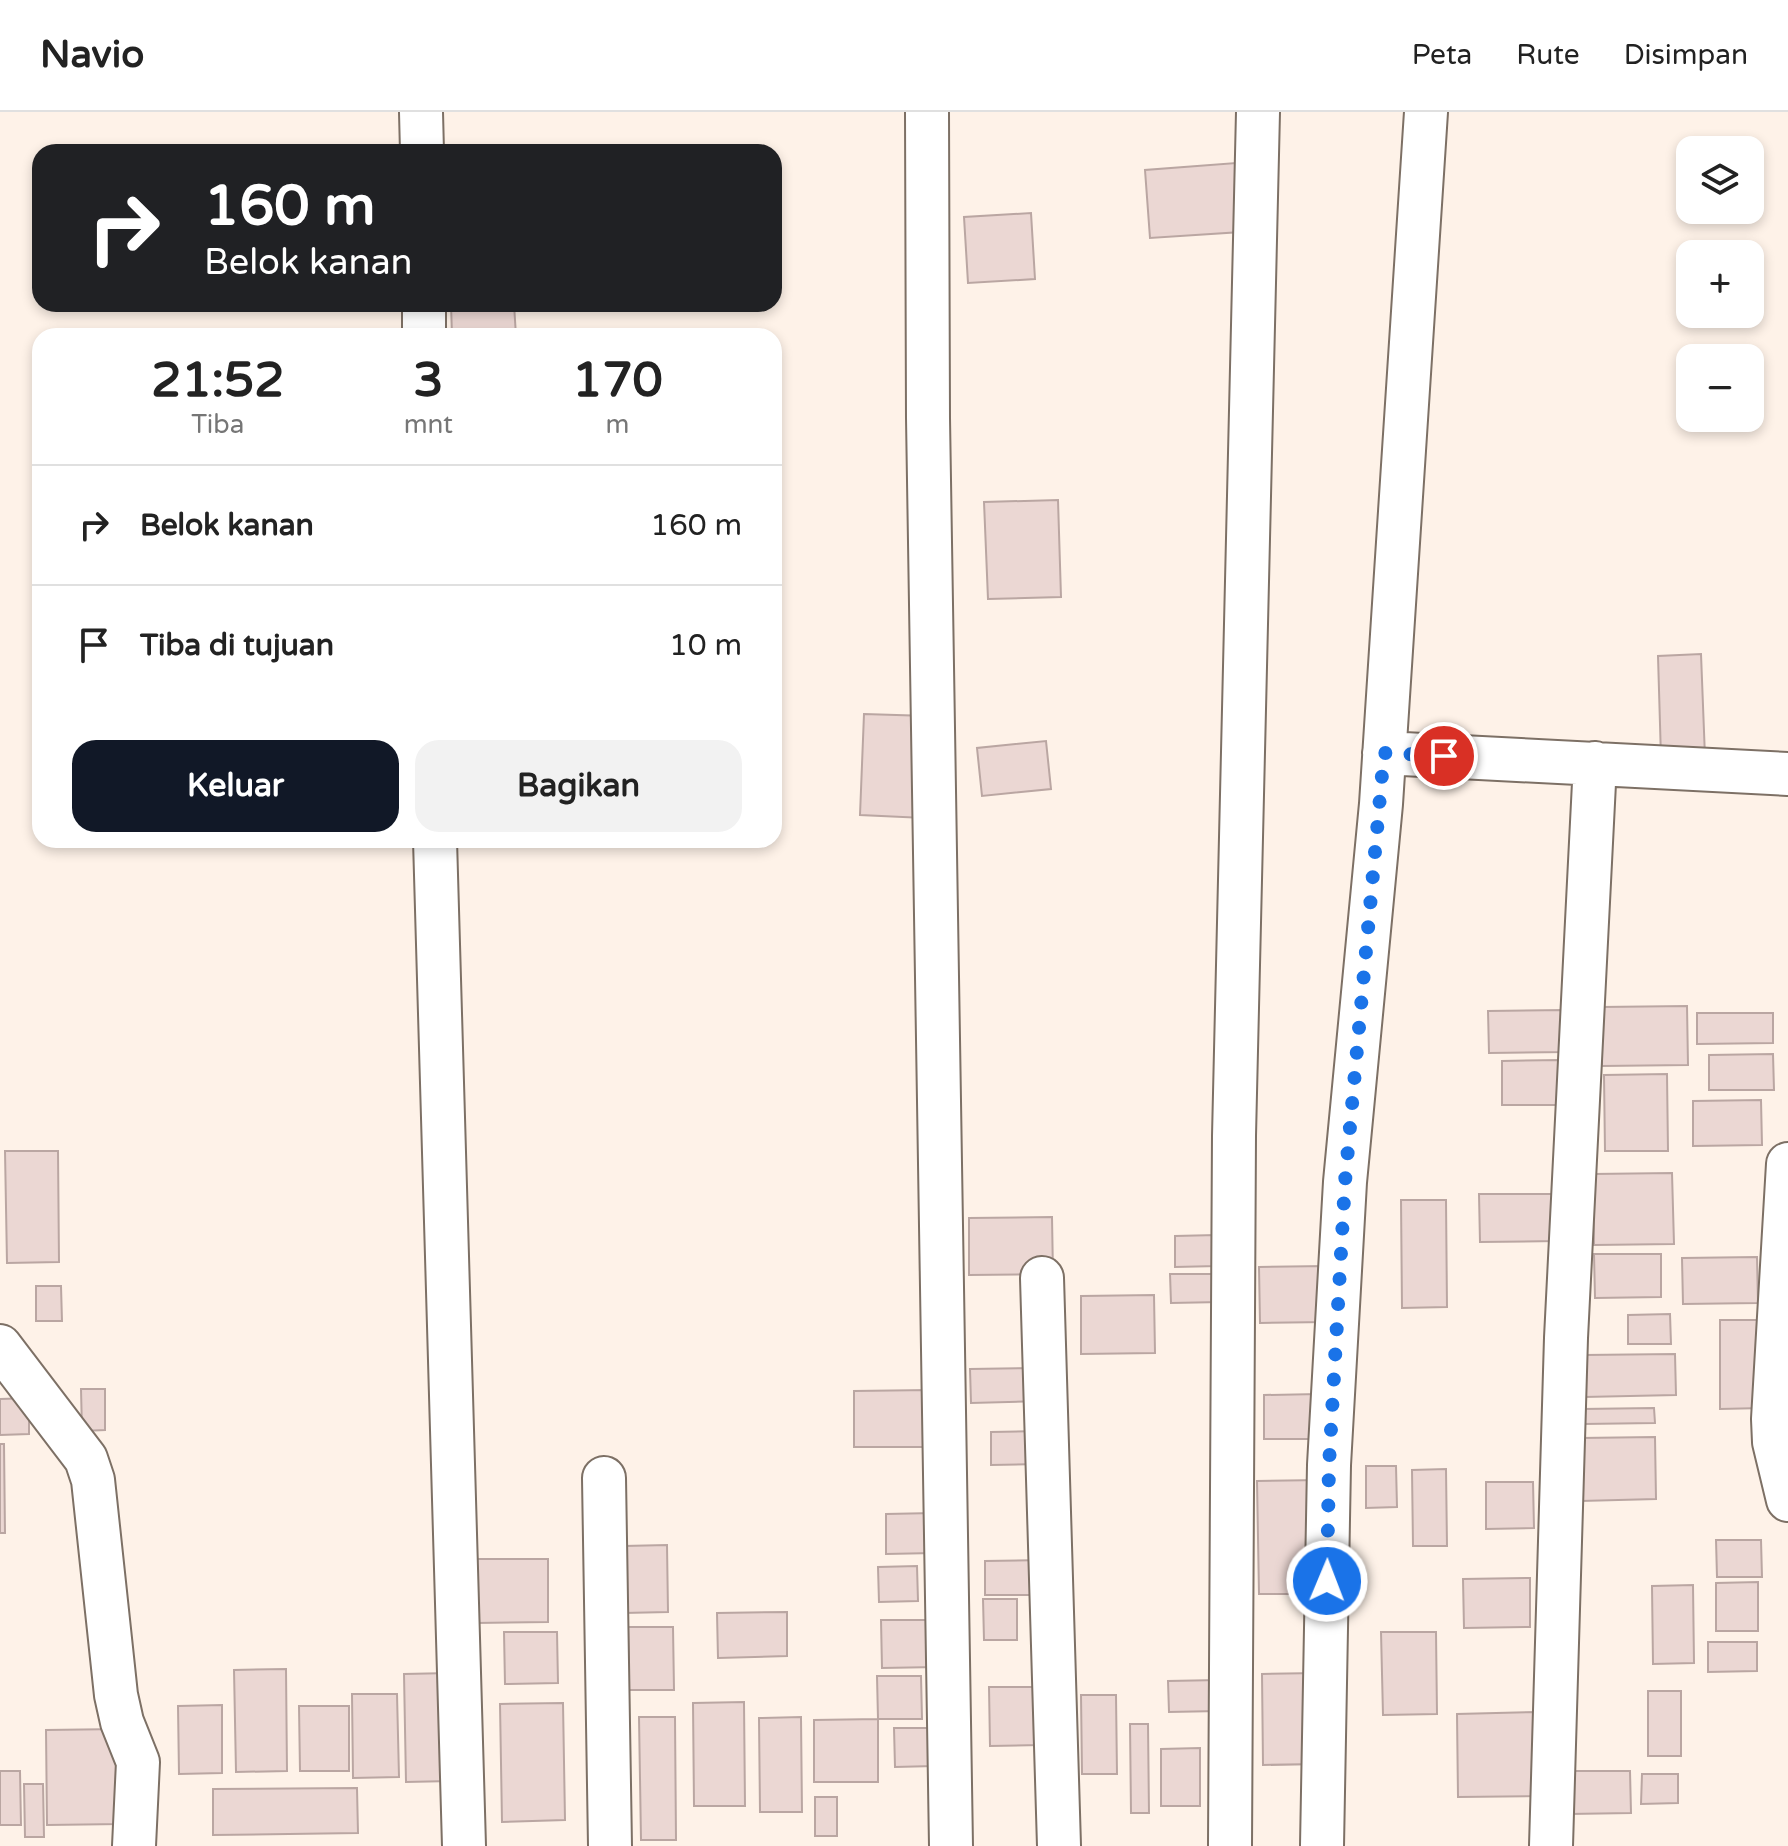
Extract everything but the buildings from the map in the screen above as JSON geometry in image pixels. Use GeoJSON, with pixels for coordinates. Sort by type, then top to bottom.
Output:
{"type":"FeatureCollection","features":[{"type":"Feature","properties":{"kind":"street"},"geometry":{"type":"LineString","coordinates":[[421,112],[422,144]]}},
{"type":"Feature","properties":{"kind":"street"},"geometry":{"type":"LineString","coordinates":[[927,112],[929,466],[951,1846]]}},
{"type":"Feature","properties":{"kind":"street"},"geometry":{"type":"LineString","coordinates":[[1230,1846],[1234,1136],[1258,112]]}},
{"type":"Feature","properties":{"kind":"street"},"geometry":{"type":"LineString","coordinates":[[1322,1846],[1329,1465],[1345,1182],[1384,753],[1426,112]]}},
{"type":"Feature","properties":{"kind":"street"},"geometry":{"type":"LineString","coordinates":[[1384,753],[1788,774]]}},
{"type":"Feature","properties":{"kind":"street"},"geometry":{"type":"LineString","coordinates":[[1551,1846],[1566,1338],[1595,763]]}},
{"type":"Feature","properties":{"kind":"street"},"geometry":{"type":"LineString","coordinates":[[435,848],[464,1846]]}},
{"type":"Feature","properties":{"kind":"street"},"geometry":{"type":"LineString","coordinates":[[1788,1164],[1773,1419],[1774,1442],[1788,1500]]}},
{"type":"Feature","properties":{"kind":"street"},"geometry":{"type":"LineString","coordinates":[[1042,1278],[1059,1846]]}},
{"type":"Feature","properties":{"kind":"street"},"geometry":{"type":"LineString","coordinates":[[0,1346],[86,1459],[93,1480],[116,1695],[122,1722],[138,1762],[134,1846]]}},
{"type":"Feature","properties":{"kind":"street"},"geometry":{"type":"LineString","coordinates":[[604,1478],[610,1846]]}},
{"type":"Feature","properties":{"kind":"route"},"geometry":{"type":"LineString","coordinates":[[1327,1581],[1329,1465],[1345,1182],[1384,753],[1444,756]]}}]}
